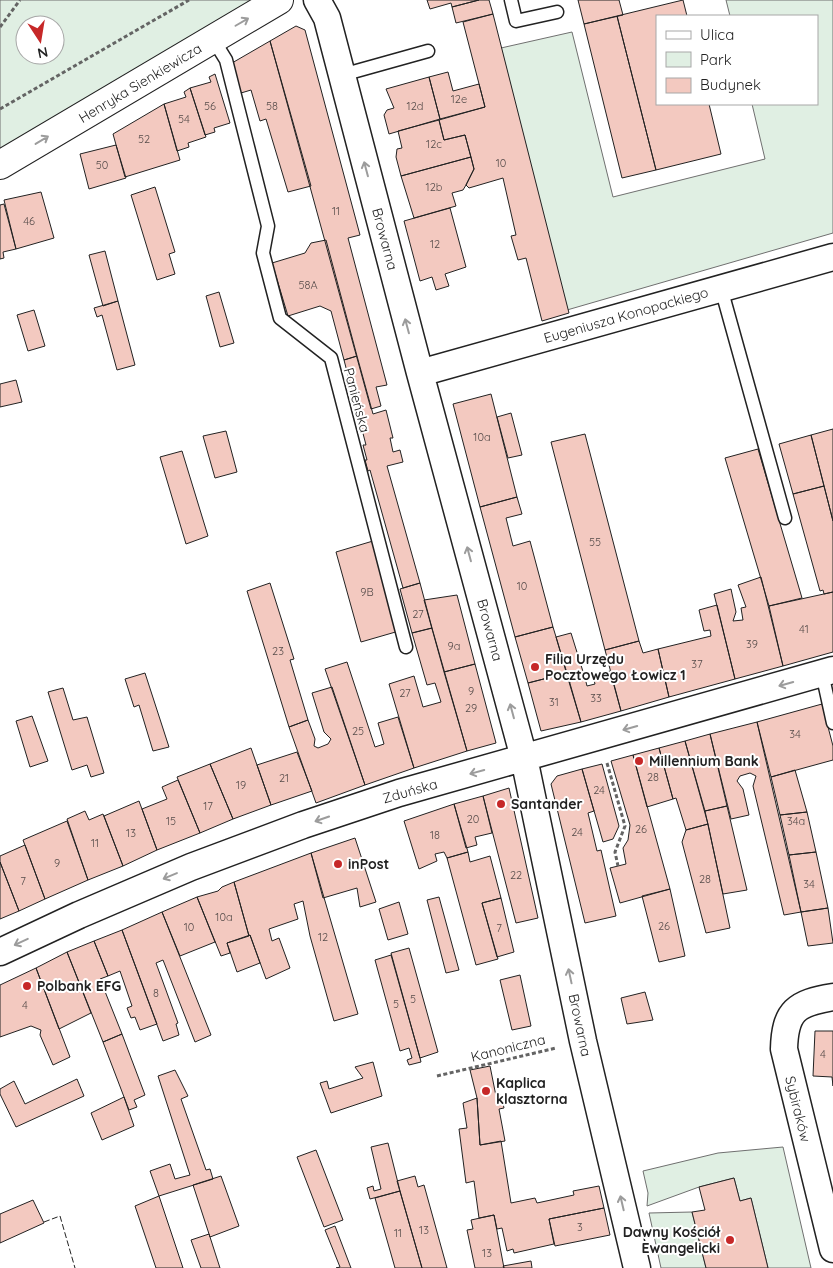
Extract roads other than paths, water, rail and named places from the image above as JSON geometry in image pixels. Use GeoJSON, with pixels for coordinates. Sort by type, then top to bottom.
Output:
{"type":"FeatureCollection","features":[{"type":"Feature","properties":{"kind":"street","name":"Henryka Sienkiewicza"},"geometry":{"type":"LineString","coordinates":[[0,165],[280,0]]}},
{"type":"Feature","properties":{"kind":"street","name":"Browarna"},"geometry":{"type":"LineString","coordinates":[[317,0],[327,18],[524,758],[583,1041],[637,1268]]}},
{"type":"Feature","properties":{"kind":"street","name":"Eugeniusza Konopackiego"},"geometry":{"type":"LineString","coordinates":[[420,373],[833,257]]}},
{"type":"Feature","properties":{"kind":"street","name":"Zduńska"},"geometry":{"type":"LineString","coordinates":[[0,952],[79,915],[191,867],[303,825],[399,793],[828,672]]}},
{"type":"Feature","properties":{"kind":"street","name":"Sybiraków"},"geometry":{"type":"LineString","coordinates":[[833,997],[806,1003],[792,1013],[784,1028],[784,1049],[833,1249]]}},
{"type":"Feature","properties":{"kind":"lane"},"geometry":{"type":"LineString","coordinates":[[511,0],[516,21],[557,12]]}},
{"type":"Feature","properties":{"kind":"lane","name":"Panieńska"},"geometry":{"type":"LineString","coordinates":[[213,39],[226,60],[268,226],[263,254],[280,318],[331,358],[406,647]]}},
{"type":"Feature","properties":{"kind":"lane"},"geometry":{"type":"LineString","coordinates":[[342,75],[428,52]]}},
{"type":"Feature","properties":{"kind":"lane"},"geometry":{"type":"LineString","coordinates":[[721,288],[785,518]]}},
{"type":"Feature","properties":{"kind":"lane"},"geometry":{"type":"LineString","coordinates":[[828,672],[833,723]]}},
{"type":"Feature","properties":{"kind":"place","name":"Filia Urzędu Pocztowego Łowicz 1"},"geometry":{"type":"Point","coordinates":[535,667]}},
{"type":"Feature","properties":{"kind":"place","name":"Millennium Bank"},"geometry":{"type":"Point","coordinates":[639,761]}},
{"type":"Feature","properties":{"kind":"place","name":"Santander"},"geometry":{"type":"Point","coordinates":[501,804]}},
{"type":"Feature","properties":{"kind":"place","name":"inPost"},"geometry":{"type":"Point","coordinates":[338,864]}},
{"type":"Feature","properties":{"kind":"place","name":"Polbank EFG"},"geometry":{"type":"Point","coordinates":[27,986]}},
{"type":"Feature","properties":{"kind":"place","name":"Kaplica klasztorna"},"geometry":{"type":"Point","coordinates":[486,1091]}},
{"type":"Feature","properties":{"kind":"place","name":"Dawny Kościół Ewangelicki"},"geometry":{"type":"Point","coordinates":[730,1240]}}]}
